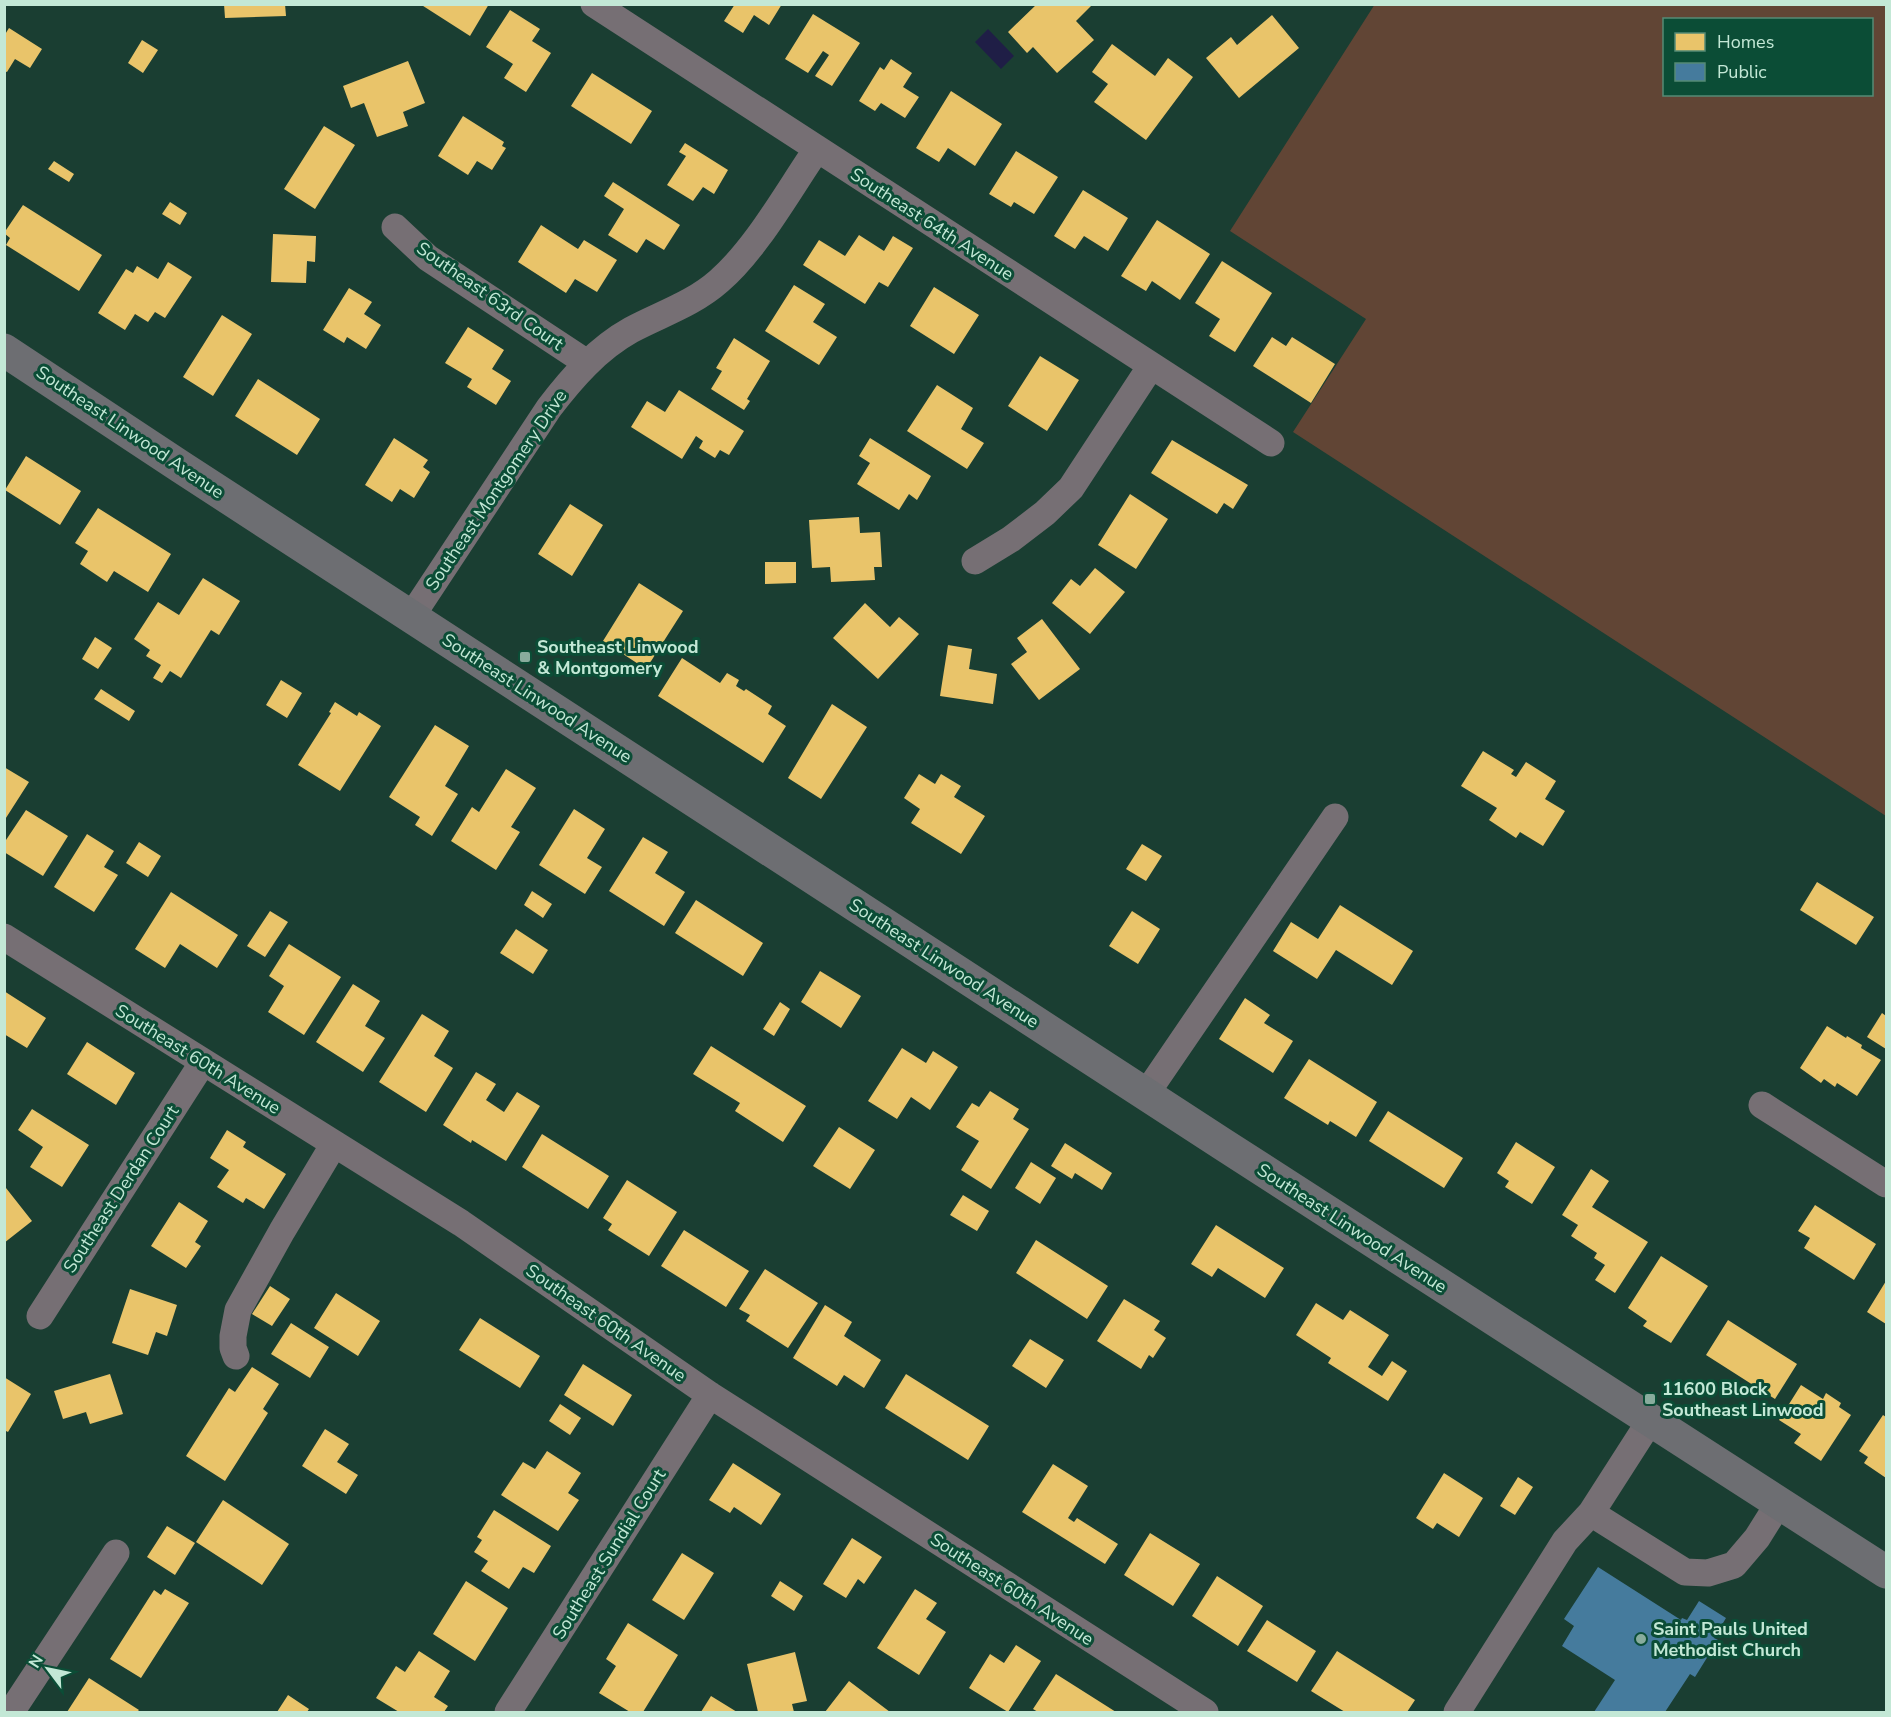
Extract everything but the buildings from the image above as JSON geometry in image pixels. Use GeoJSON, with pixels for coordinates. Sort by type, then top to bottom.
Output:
{"type":"FeatureCollection","features":[{"type":"Feature","properties":{"kind":"main road","name":"Southeast Linwood Avenue"},"geometry":{"type":"LineString","coordinates":[[4,350],[1146,1094],[1887,1572]]}},
{"type":"Feature","properties":{"kind":"street","name":"Southeast 64th Avenue"},"geometry":{"type":"LineString","coordinates":[[594,4],[1271,443]]}},
{"type":"Feature","properties":{"kind":"street","name":"Southeast Montgomery Drive"},"geometry":{"type":"LineString","coordinates":[[411,616],[549,408],[587,363],[628,332],[693,300],[718,282],[742,259],[817,149]]}},
{"type":"Feature","properties":{"kind":"street","name":"Southeast 63rd Court"},"geometry":{"type":"LineString","coordinates":[[395,227],[428,258],[587,363]]}},
{"type":"Feature","properties":{"kind":"street"},"geometry":{"type":"LineString","coordinates":[[975,561],[1011,539],[1045,513],[1071,488],[1151,366]]}},
{"type":"Feature","properties":{"kind":"street"},"geometry":{"type":"LineString","coordinates":[[1146,1094],[1335,817]]}},
{"type":"Feature","properties":{"kind":"street","name":"Southeast 60th Avenue"},"geometry":{"type":"LineString","coordinates":[[4,937],[461,1223],[710,1395],[1205,1713]]}},
{"type":"Feature","properties":{"kind":"street","name":"Southeast Derdan Court"},"geometry":{"type":"LineString","coordinates":[[40,1316],[203,1062]]}},
{"type":"Feature","properties":{"kind":"street"},"geometry":{"type":"LineString","coordinates":[[1762,1105],[1887,1184]]}},
{"type":"Feature","properties":{"kind":"street"},"geometry":{"type":"LineString","coordinates":[[236,1356],[233,1336],[238,1310],[334,1144]]}},
{"type":"Feature","properties":{"kind":"street","name":"Southeast Sundial Court"},"geometry":{"type":"LineString","coordinates":[[508,1713],[710,1395]]}},
{"type":"Feature","properties":{"kind":"street"},"geometry":{"type":"LineString","coordinates":[[1457,1713],[1565,1541],[1591,1513],[1650,1421]]}},
{"type":"Feature","properties":{"kind":"street"},"geometry":{"type":"LineString","coordinates":[[1591,1513],[1685,1572],[1708,1573],[1734,1565],[1757,1538],[1779,1503]]}},
{"type":"Feature","properties":{"kind":"street"},"geometry":{"type":"LineString","coordinates":[[10,1713],[116,1553]]}},
{"type":"Feature","properties":{"kind":"shaded area"},"geometry":{"type":"Polygon","coordinates":[[[1375,4],[1886,5],[1886,816],[1293,432],[1366,319],[1230,231],[1375,4]]]}},
{"type":"Feature","properties":{"kind":"shaded area"},"geometry":{"type":"Polygon","coordinates":[[[988,29],[1014,56],[1001,69],[975,42],[988,29]]]}},
{"type":"Feature","properties":{"kind":"place","name":"Southeast Linwood & Montgomery"},"geometry":{"type":"Point","coordinates":[525,657]}},
{"type":"Feature","properties":{"kind":"place","name":"11600 Block Southeast Linwood"},"geometry":{"type":"Point","coordinates":[1650,1399]}},
{"type":"Feature","properties":{"kind":"place","name":"Saint Pauls United Methodist Church"},"geometry":{"type":"Point","coordinates":[1641,1639]}}]}
